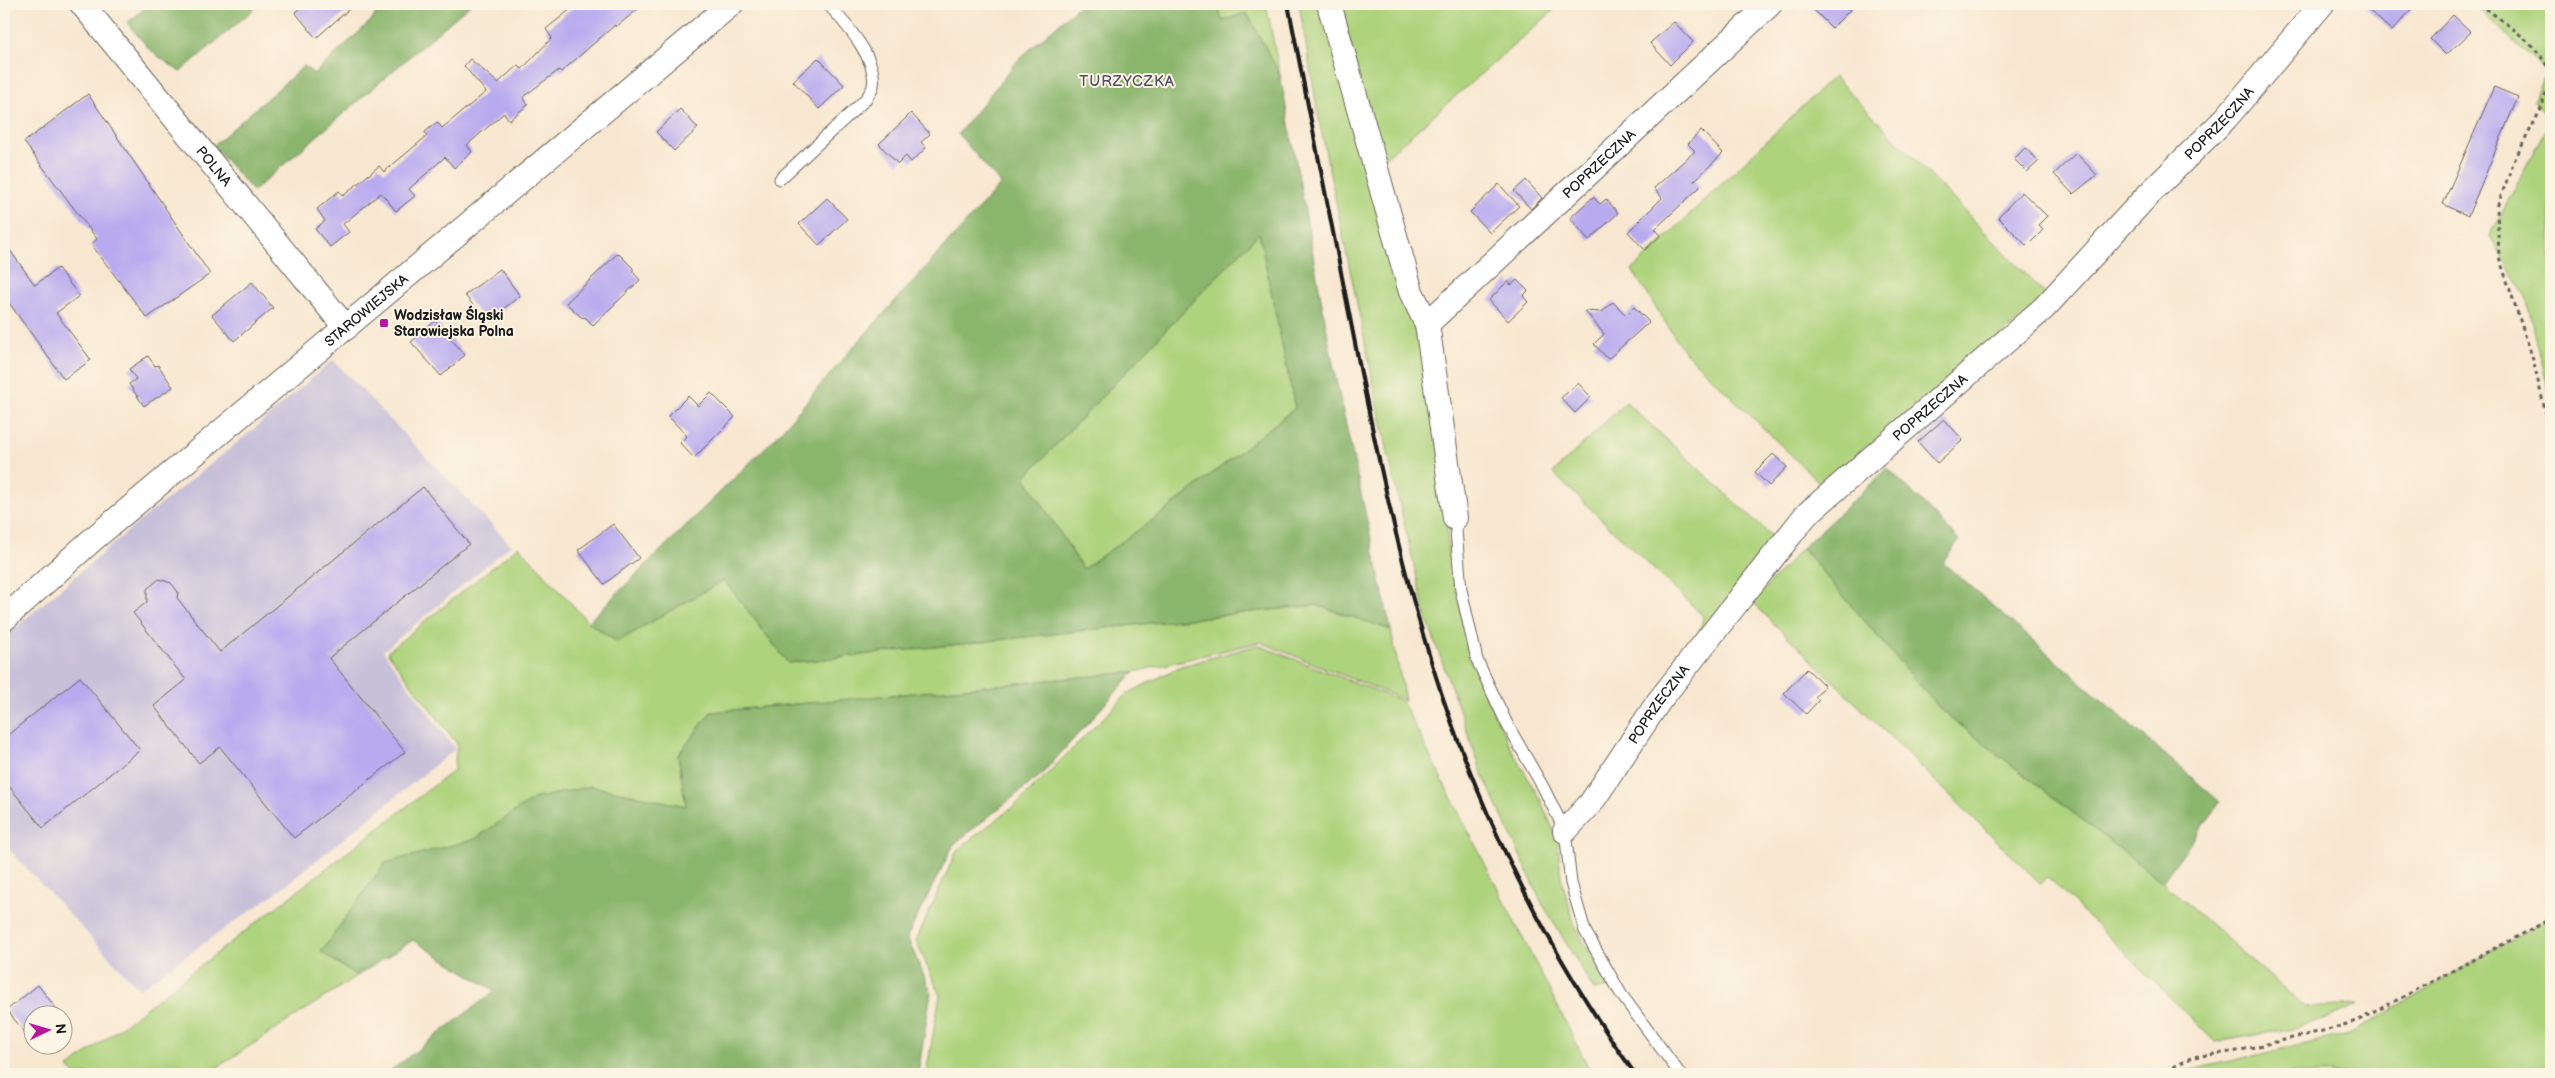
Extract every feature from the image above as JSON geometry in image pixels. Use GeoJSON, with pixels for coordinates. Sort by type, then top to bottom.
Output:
{"type":"FeatureCollection","features":[{"type":"Feature","properties":{"kind":"street","name":"POLNA"},"geometry":{"type":"LineString","coordinates":[[82,4],[346,328]]}},
{"type":"Feature","properties":{"kind":"street","name":"STAROWIEJSKA"},"geometry":{"type":"LineString","coordinates":[[4,619],[92,540],[731,4]]}},
{"type":"Feature","properties":{"kind":"street"},"geometry":{"type":"LineString","coordinates":[[1328,4],[1411,292],[1427,324],[1455,518]]}},
{"type":"Feature","properties":{"kind":"street","name":"POPRZECZNA"},"geometry":{"type":"LineString","coordinates":[[1427,324],[1770,4]]}},
{"type":"Feature","properties":{"kind":"street","name":"POPRZECZNA"},"geometry":{"type":"LineString","coordinates":[[1565,831],[1591,803],[1659,701],[1806,515],[2044,308],[2146,197],[2226,118],[2322,4]]}},
{"type":"Feature","properties":{"kind":"lane"},"geometry":{"type":"LineString","coordinates":[[780,180],[865,100],[873,87],[872,73],[866,52],[828,4]]}},
{"type":"Feature","properties":{"kind":"lane"},"geometry":{"type":"LineString","coordinates":[[1455,518],[1461,590],[1477,660],[1507,724],[1543,787],[1565,831],[1570,883],[1584,931],[1621,994],[1680,1074]]}},
{"type":"Feature","properties":{"kind":"path"},"geometry":{"type":"LineString","coordinates":[[2480,4],[2530,44],[2547,62],[2551,76],[2541,109],[2514,161],[2497,206],[2499,257],[2532,356],[2551,435]]}},
{"type":"Feature","properties":{"kind":"path"},"geometry":{"type":"LineString","coordinates":[[2159,1074],[2192,1058],[2237,1051],[2331,1029],[2359,1020],[2551,919]]}},
{"type":"Feature","properties":{"kind":"shaded area"},"geometry":{"type":"Polygon","coordinates":[[[333,360],[511,545],[383,651],[455,749],[277,892],[139,989],[4,844],[4,637],[140,521],[249,433],[333,360]]]}},
{"type":"Feature","properties":{"kind":"green space"},"geometry":{"type":"Polygon","coordinates":[[[150,4],[260,4],[180,72],[151,51],[127,23],[150,4]]]}},
{"type":"Feature","properties":{"kind":"green space"},"geometry":{"type":"Polygon","coordinates":[[[380,4],[471,4],[253,191],[213,146],[304,66],[314,74],[373,19],[380,4]]]}},
{"type":"Feature","properties":{"kind":"green space"},"geometry":{"type":"Polygon","coordinates":[[[1081,4],[1218,4],[1222,21],[1247,13],[1280,75],[1335,375],[1391,630],[1316,605],[788,663],[724,580],[617,642],[588,622],[776,437],[849,352],[1001,184],[958,134],[1019,59],[1081,4]],[[1259,233],[1025,477],[1083,569],[1164,512],[1295,408],[1259,233]]]}},
{"type":"Feature","properties":{"kind":"green space"},"geometry":{"type":"Polygon","coordinates":[[[1218,4],[1266,4],[1280,75],[1247,13],[1221,21],[1218,4]]]}},
{"type":"Feature","properties":{"kind":"green space"},"geometry":{"type":"Polygon","coordinates":[[[1299,4],[1321,4],[1418,324],[1446,487],[1448,554],[1468,644],[1487,699],[1514,754],[1540,799],[1558,841],[1561,877],[1575,926],[1610,987],[1594,990],[1542,903],[1482,773],[1426,617],[1390,463],[1320,125],[1299,4]]]}},
{"type":"Feature","properties":{"kind":"green space"},"geometry":{"type":"Polygon","coordinates":[[[1341,4],[1561,4],[1379,163],[1341,4]]]}},
{"type":"Feature","properties":{"kind":"green space"},"geometry":{"type":"Polygon","coordinates":[[[2473,4],[2551,4],[2551,118],[2533,101],[2546,71],[2473,4]]]}},
{"type":"Feature","properties":{"kind":"green space"},"geometry":{"type":"Polygon","coordinates":[[[1834,76],[2047,296],[1824,487],[1683,350],[1632,270],[1834,76]]]}},
{"type":"Feature","properties":{"kind":"green space"},"geometry":{"type":"Polygon","coordinates":[[[2551,118],[2551,400],[2526,297],[2490,236],[2551,118]]]}},
{"type":"Feature","properties":{"kind":"green space"},"geometry":{"type":"Polygon","coordinates":[[[1259,232],[1295,408],[1164,512],[1083,569],[1025,477],[1259,232]]]}},
{"type":"Feature","properties":{"kind":"green space"},"geometry":{"type":"Polygon","coordinates":[[[1626,402],[1774,538],[1698,641],[1703,616],[1553,473],[1626,402]]]}},
{"type":"Feature","properties":{"kind":"green space"},"geometry":{"type":"Polygon","coordinates":[[[1888,468],[1959,540],[1943,563],[2220,802],[2162,882],[1941,710],[1802,548],[1888,468]]]}},
{"type":"Feature","properties":{"kind":"green space"},"geometry":{"type":"Polygon","coordinates":[[[519,546],[588,622],[617,642],[724,579],[788,663],[1316,605],[1391,630],[1405,700],[1260,642],[1134,672],[711,712],[678,755],[686,806],[591,786],[533,799],[475,839],[385,863],[321,952],[357,976],[207,1074],[75,1074],[68,1068],[454,770],[457,744],[387,652],[519,546]]]}},
{"type":"Feature","properties":{"kind":"green space"},"geometry":{"type":"Polygon","coordinates":[[[1802,548],[1941,710],[2162,882],[2305,1007],[2358,1004],[2307,1025],[2215,1042],[2048,877],[2041,884],[1752,602],[1802,548]]]}},
{"type":"Feature","properties":{"kind":"green space"},"geometry":{"type":"Polygon","coordinates":[[[1258,645],[1402,701],[1592,1074],[926,1074],[940,995],[916,941],[957,850],[1018,803],[1127,694],[1181,666],[1258,645]]]}},
{"type":"Feature","properties":{"kind":"green space"},"geometry":{"type":"Polygon","coordinates":[[[1134,672],[1041,775],[954,844],[907,937],[931,992],[918,1074],[386,1074],[495,991],[413,940],[357,976],[321,952],[385,863],[475,839],[533,799],[591,786],[686,806],[678,755],[711,712],[1134,672]]]}},
{"type":"Feature","properties":{"kind":"green space"},"geometry":{"type":"Polygon","coordinates":[[[2551,912],[2551,1074],[2173,1074],[2349,1034],[2545,919],[2551,912]]]}},
{"type":"Feature","properties":{"kind":"building"},"geometry":{"type":"Polygon","coordinates":[[[305,4],[355,4],[316,38],[295,12],[305,4]]]}},
{"type":"Feature","properties":{"kind":"building"},"geometry":{"type":"Polygon","coordinates":[[[577,4],[644,4],[616,27],[615,25],[561,72],[559,70],[523,97],[528,105],[509,120],[504,113],[467,145],[472,152],[454,168],[445,157],[409,189],[415,196],[396,211],[381,193],[343,224],[349,232],[330,247],[315,229],[325,221],[317,209],[339,191],[343,196],[379,166],[384,172],[427,136],[425,132],[437,122],[442,128],[486,92],[464,66],[470,59],[498,83],[518,65],[522,69],[552,38],[546,29],[577,4]]]}},
{"type":"Feature","properties":{"kind":"building"},"geometry":{"type":"Polygon","coordinates":[[[1808,4],[1856,4],[1832,28],[1808,4]]]}},
{"type":"Feature","properties":{"kind":"building"},"geometry":{"type":"Polygon","coordinates":[[[2362,4],[2416,4],[2392,31],[2362,4]]]}},
{"type":"Feature","properties":{"kind":"building"},"geometry":{"type":"Polygon","coordinates":[[[2453,15],[2471,32],[2446,55],[2430,39],[2453,15]]]}},
{"type":"Feature","properties":{"kind":"building"},"geometry":{"type":"Polygon","coordinates":[[[1674,22],[1693,42],[1670,65],[1650,43],[1674,22]]]}},
{"type":"Feature","properties":{"kind":"building"},"geometry":{"type":"Polygon","coordinates":[[[818,58],[844,85],[819,109],[793,81],[818,58]]]}},
{"type":"Feature","properties":{"kind":"building"},"geometry":{"type":"Polygon","coordinates":[[[2494,87],[2518,97],[2468,216],[2443,204],[2494,87]]]}},
{"type":"Feature","properties":{"kind":"building"},"geometry":{"type":"Polygon","coordinates":[[[88,94],[210,274],[147,318],[91,244],[97,239],[24,142],[88,94]]]}},
{"type":"Feature","properties":{"kind":"building"},"geometry":{"type":"Polygon","coordinates":[[[680,109],[698,128],[674,151],[656,132],[680,109]]]}},
{"type":"Feature","properties":{"kind":"building"},"geometry":{"type":"Polygon","coordinates":[[[911,113],[930,134],[921,142],[926,148],[911,162],[906,156],[898,164],[879,144],[911,113]]]}},
{"type":"Feature","properties":{"kind":"building"},"geometry":{"type":"Polygon","coordinates":[[[1701,130],[1723,153],[1694,181],[1700,187],[1655,229],[1661,235],[1645,250],[1628,232],[1662,198],[1654,188],[1695,151],[1688,144],[1701,130]]]}},
{"type":"Feature","properties":{"kind":"building"},"geometry":{"type":"Polygon","coordinates":[[[2025,148],[2039,161],[2027,172],[2014,159],[2025,148]]]}},
{"type":"Feature","properties":{"kind":"building"},"geometry":{"type":"Polygon","coordinates":[[[2076,153],[2097,175],[2073,194],[2054,174],[2076,153]]]}},
{"type":"Feature","properties":{"kind":"building"},"geometry":{"type":"Polygon","coordinates":[[[1526,180],[1542,198],[1531,209],[1514,191],[1526,180]]]}},
{"type":"Feature","properties":{"kind":"building"},"geometry":{"type":"Polygon","coordinates":[[[1499,184],[1519,206],[1490,233],[1470,212],[1499,184]]]}},
{"type":"Feature","properties":{"kind":"building"},"geometry":{"type":"Polygon","coordinates":[[[2022,192],[2047,216],[2038,225],[2043,230],[2027,246],[1998,217],[2022,192]]]}},
{"type":"Feature","properties":{"kind":"building"},"geometry":{"type":"Polygon","coordinates":[[[1593,197],[1600,204],[1606,199],[1618,213],[1589,240],[1570,218],[1593,197]]]}},
{"type":"Feature","properties":{"kind":"building"},"geometry":{"type":"Polygon","coordinates":[[[827,198],[847,219],[819,245],[799,224],[827,198]]]}},
{"type":"Feature","properties":{"kind":"building"},"geometry":{"type":"Polygon","coordinates":[[[4,242],[35,285],[58,268],[79,296],[56,313],[91,360],[64,379],[4,296],[4,242]]]}},
{"type":"Feature","properties":{"kind":"building"},"geometry":{"type":"Polygon","coordinates":[[[618,253],[633,268],[633,272],[640,280],[593,325],[566,303],[618,253]]]}},
{"type":"Feature","properties":{"kind":"building"},"geometry":{"type":"Polygon","coordinates":[[[500,269],[520,296],[486,322],[465,295],[500,269]]]}},
{"type":"Feature","properties":{"kind":"building"},"geometry":{"type":"Polygon","coordinates":[[[1517,280],[1528,291],[1523,296],[1528,302],[1508,321],[1489,300],[1508,281],[1511,285],[1517,280]]]}},
{"type":"Feature","properties":{"kind":"building"},"geometry":{"type":"Polygon","coordinates":[[[252,282],[273,308],[234,341],[212,315],[252,282]]]}},
{"type":"Feature","properties":{"kind":"building"},"geometry":{"type":"Polygon","coordinates":[[[1613,302],[1626,315],[1634,307],[1649,322],[1608,359],[1594,344],[1604,334],[1585,311],[1602,312],[1613,302]]]}},
{"type":"Feature","properties":{"kind":"building"},"geometry":{"type":"Polygon","coordinates":[[[435,321],[465,355],[441,376],[411,342],[435,321]]]}},
{"type":"Feature","properties":{"kind":"building"},"geometry":{"type":"Polygon","coordinates":[[[148,356],[155,366],[158,365],[173,387],[144,406],[129,384],[136,379],[129,369],[148,356]]]}},
{"type":"Feature","properties":{"kind":"building"},"geometry":{"type":"Polygon","coordinates":[[[1578,383],[1591,397],[1575,413],[1561,398],[1578,383]]]}},
{"type":"Feature","properties":{"kind":"building"},"geometry":{"type":"Polygon","coordinates":[[[711,393],[735,417],[694,458],[680,443],[687,436],[668,416],[688,396],[698,406],[711,393]]]}},
{"type":"Feature","properties":{"kind":"building"},"geometry":{"type":"Polygon","coordinates":[[[1944,419],[1963,440],[1937,463],[1918,442],[1944,419]]]}},
{"type":"Feature","properties":{"kind":"building"},"geometry":{"type":"Polygon","coordinates":[[[1773,454],[1787,467],[1769,486],[1755,472],[1773,454]]]}},
{"type":"Feature","properties":{"kind":"building"},"geometry":{"type":"Polygon","coordinates":[[[423,487],[469,544],[329,658],[405,752],[294,838],[220,747],[199,763],[154,706],[186,680],[133,613],[147,602],[147,589],[159,579],[171,583],[178,592],[177,598],[220,652],[423,487]]]}},
{"type":"Feature","properties":{"kind":"building"},"geometry":{"type":"Polygon","coordinates":[[[613,524],[639,558],[604,584],[578,550],[613,524]]]}},
{"type":"Feature","properties":{"kind":"building"},"geometry":{"type":"Polygon","coordinates":[[[1807,669],[1825,686],[1815,697],[1819,700],[1806,714],[1784,693],[1807,669]]]}},
{"type":"Feature","properties":{"kind":"building"},"geometry":{"type":"Polygon","coordinates":[[[80,677],[140,750],[43,828],[4,780],[4,738],[80,677]]]}},
{"type":"Feature","properties":{"kind":"building"},"geometry":{"type":"Polygon","coordinates":[[[38,985],[54,1006],[22,1006],[22,1029],[7,1010],[38,985]]]}},
{"type":"Feature","properties":{"kind":"railway"},"geometry":{"type":"LineString","coordinates":[[1288,4],[1378,454],[1407,579],[1431,661],[1469,770],[1516,876],[1572,978],[1635,1074]]}},
{"type":"Feature","properties":{"kind":"place","name":"Wodzisław Śląski Starowiejska Polna"},"geometry":{"type":"Point","coordinates":[384,323]}},
{"type":"Feature","properties":{"kind":"district","name":"TURZYCZKA"},"geometry":{"type":"Point","coordinates":[1127,81]}}]}
